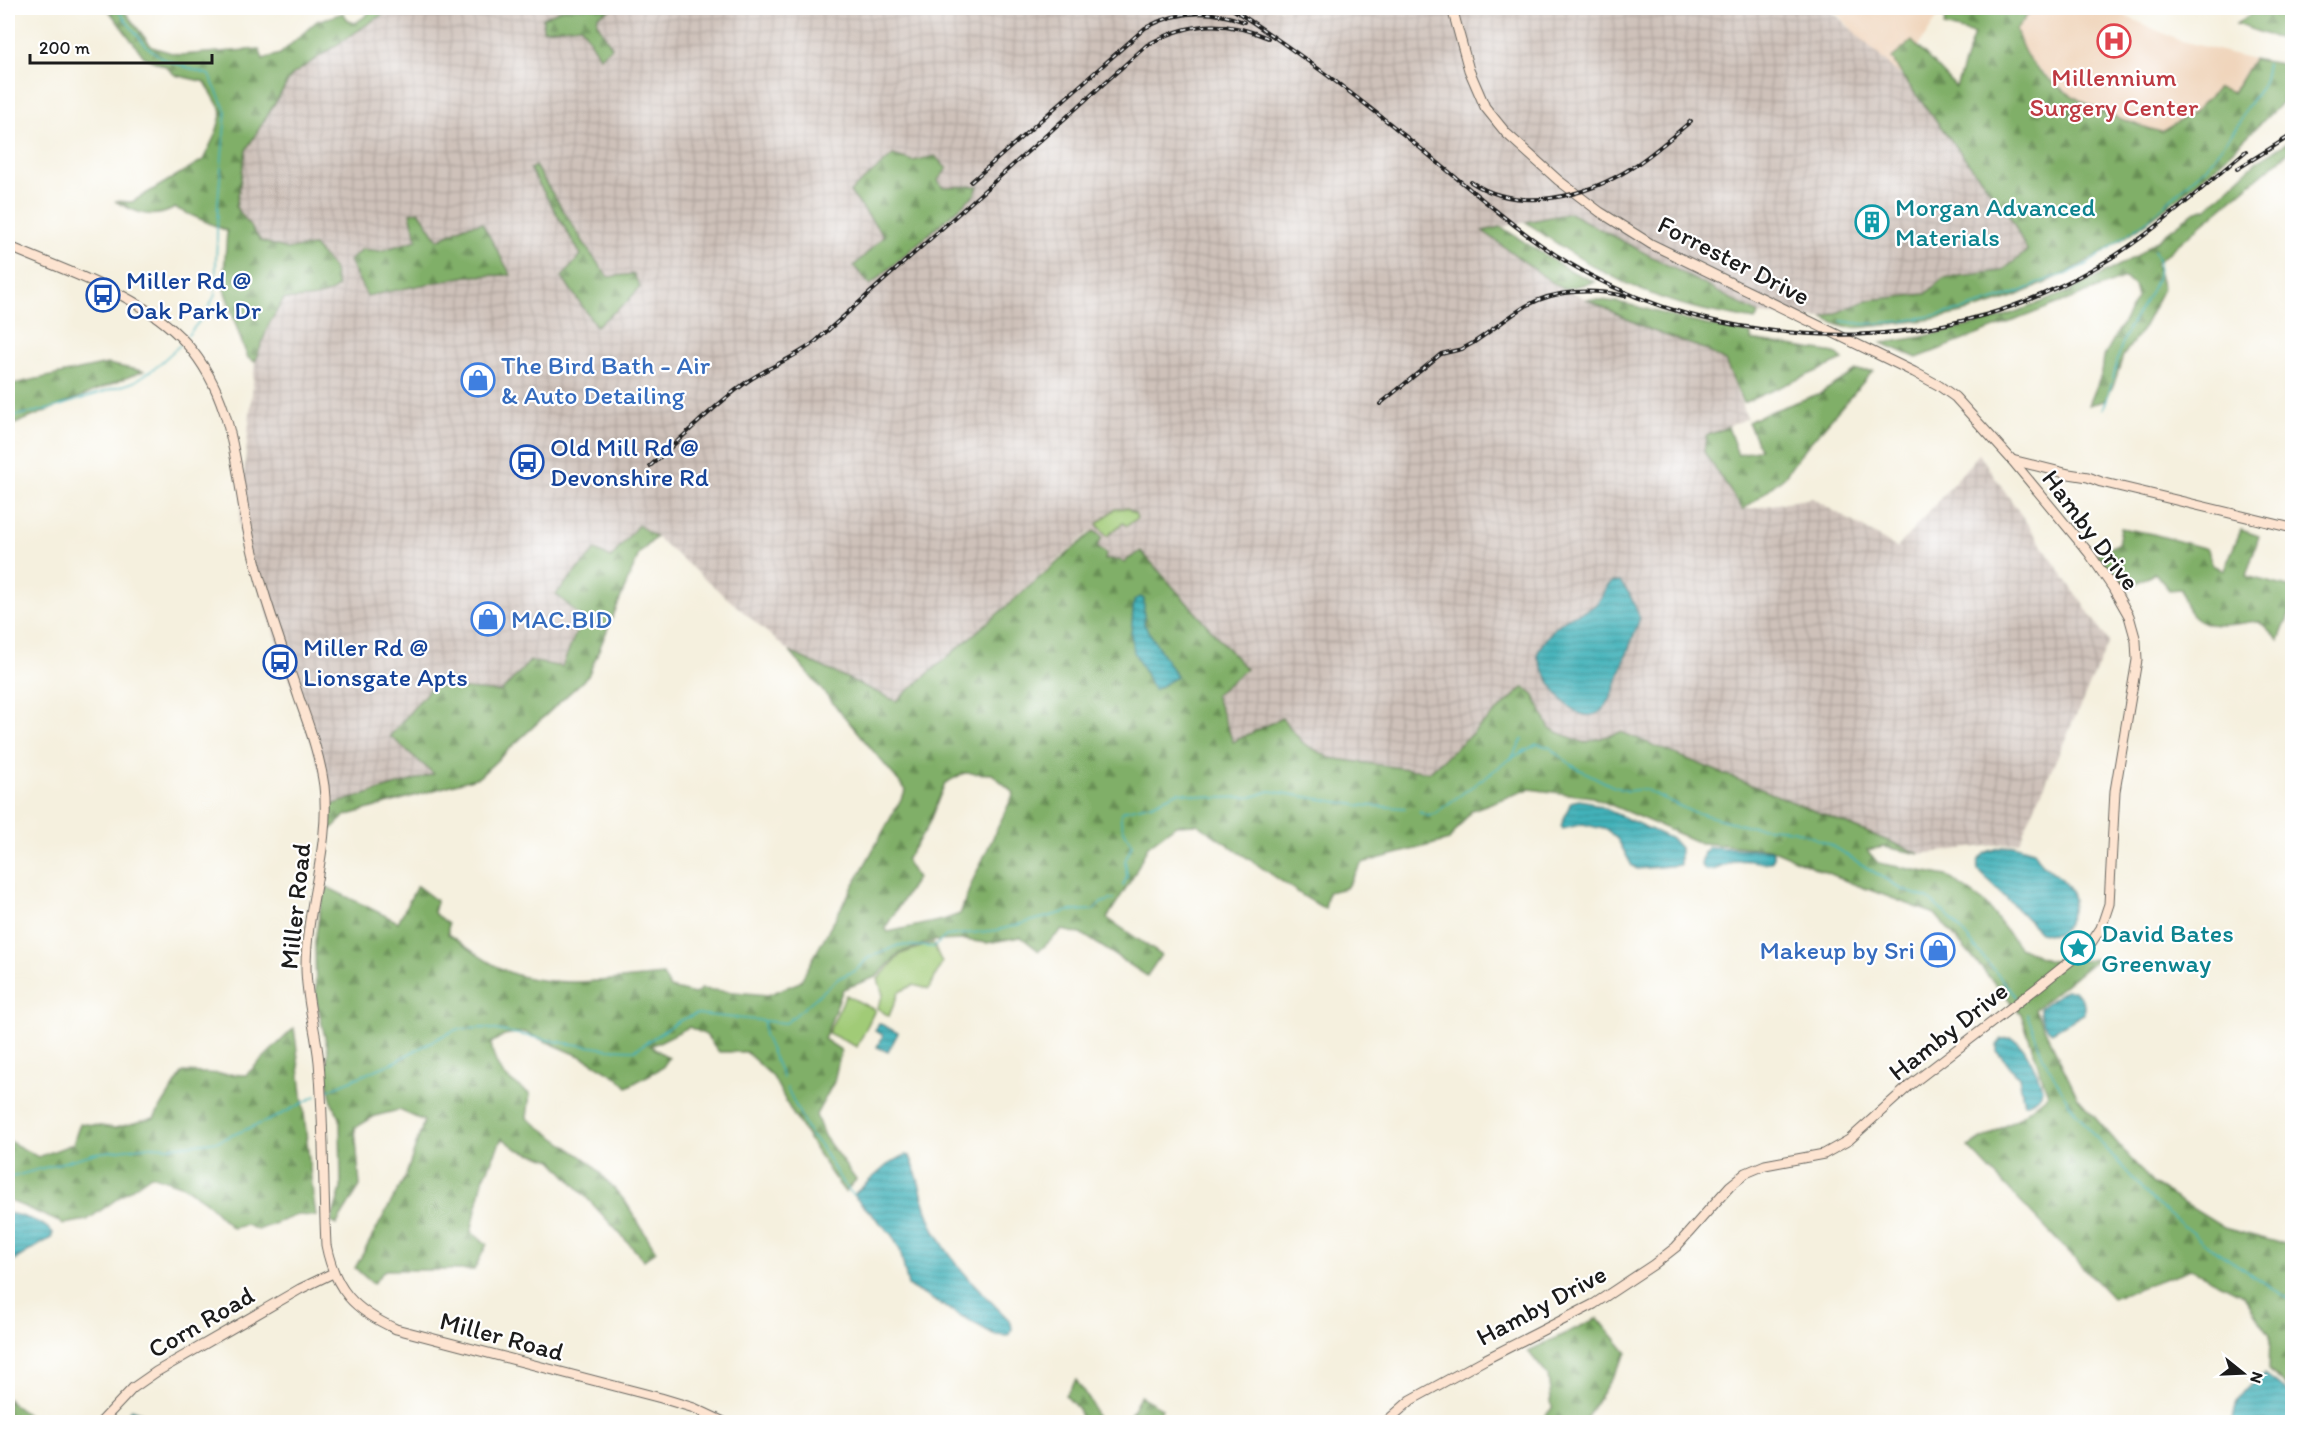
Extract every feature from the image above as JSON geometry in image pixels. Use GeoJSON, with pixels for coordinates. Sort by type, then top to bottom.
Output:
{"type":"FeatureCollection","features":[{"type":"Feature","properties":{"kind":"street","name":"Forrester Drive"},"geometry":{"type":"LineString","coordinates":[[1452,8],[1468,70],[1485,107],[1506,133],[1558,180],[1600,212],[1651,244],[1938,385],[1955,398],[2012,460]]}},
{"type":"Feature","properties":{"kind":"street","name":"Miller Road"},"geometry":{"type":"LineString","coordinates":[[8,246],[121,295],[154,315],[184,341],[199,359],[224,406],[231,431],[249,538],[259,576],[307,723],[322,778],[325,818],[311,912],[306,966],[307,988],[316,1034],[321,1095],[326,1245],[333,1273],[340,1286],[375,1320],[396,1329],[661,1398],[694,1408],[724,1422]]}},
{"type":"Feature","properties":{"kind":"street"},"geometry":{"type":"LineString","coordinates":[[2012,460],[2068,474],[2074,478],[2101,482],[2292,528]]}},
{"type":"Feature","properties":{"kind":"street","name":"Hamby Drive"},"geometry":{"type":"LineString","coordinates":[[1386,1422],[1411,1400],[1594,1304],[1653,1265],[1687,1236],[1730,1186],[1746,1173],[1765,1165],[1824,1154],[1849,1140],[1909,1086],[2080,955],[2096,937],[2104,922],[2109,904],[2115,791],[2135,680],[2136,641],[2129,616],[2102,571],[2012,460]]}},
{"type":"Feature","properties":{"kind":"street","name":"Corn Road"},"geometry":{"type":"LineString","coordinates":[[101,1422],[133,1388],[156,1372],[300,1289],[333,1273]]}},
{"type":"Feature","properties":{"kind":"shaded area"},"geometry":{"type":"Polygon","coordinates":[[[396,8],[1829,8],[1904,79],[2011,218],[2027,251],[2002,271],[1943,278],[1926,294],[1868,300],[1824,318],[1759,314],[1570,213],[1484,231],[1550,281],[1650,330],[1704,349],[1725,361],[1747,418],[1707,436],[1743,510],[1812,498],[1897,548],[1979,454],[2109,642],[2019,842],[1920,854],[1621,732],[1584,743],[1550,729],[1534,696],[1524,688],[1429,772],[1330,758],[1304,744],[1282,718],[1233,742],[1215,695],[1246,669],[1142,552],[1124,563],[1105,560],[1106,553],[1097,548],[1090,532],[896,701],[790,652],[656,537],[638,525],[611,559],[556,593],[582,618],[562,667],[530,662],[501,692],[432,686],[435,774],[331,805],[239,527],[255,362],[270,324],[284,299],[317,298],[314,246],[287,249],[261,241],[236,207],[246,150],[292,75],[383,14],[396,8]]]}},
{"type":"Feature","properties":{"kind":"shaded area"},"geometry":{"type":"Polygon","coordinates":[[[1833,8],[1944,8],[1896,79],[1833,8]]]}},
{"type":"Feature","properties":{"kind":"shaded area"},"geometry":{"type":"Polygon","coordinates":[[[2033,8],[2108,8],[2178,40],[2253,59],[2233,93],[2218,88],[2193,113],[2161,132],[2128,122],[2076,98],[2046,75],[2026,55],[2016,30],[2033,8]]]}},
{"type":"Feature","properties":{"kind":"green space"},"geometry":{"type":"Polygon","coordinates":[[[107,8],[122,8],[152,47],[179,55],[259,49],[263,59],[280,54],[317,21],[343,13],[349,21],[355,23],[367,15],[372,8],[396,8],[383,14],[292,75],[246,150],[236,207],[261,241],[287,249],[314,246],[333,268],[338,287],[319,296],[284,299],[269,324],[255,362],[248,358],[223,286],[227,231],[175,208],[152,215],[130,209],[115,201],[132,202],[203,160],[216,133],[222,112],[205,82],[175,75],[165,66],[144,57],[107,8]]]}},
{"type":"Feature","properties":{"kind":"green space"},"geometry":{"type":"Polygon","coordinates":[[[565,8],[614,8],[598,16],[597,23],[612,47],[600,57],[581,26],[543,30],[543,18],[565,8]]]}},
{"type":"Feature","properties":{"kind":"green space"},"geometry":{"type":"Polygon","coordinates":[[[1947,8],[2033,8],[2016,30],[2025,53],[2039,70],[2054,83],[2088,104],[2106,113],[2161,132],[2193,113],[2218,88],[2233,93],[2253,59],[2292,66],[2292,94],[2183,194],[2112,246],[2074,269],[1994,304],[1952,315],[1866,327],[1840,326],[1824,318],[1868,300],[1926,294],[1943,278],[2002,271],[2027,251],[2011,218],[1904,79],[1892,58],[1912,41],[1956,87],[1974,34],[1944,26],[1947,8]]]}},
{"type":"Feature","properties":{"kind":"green space"},"geometry":{"type":"Polygon","coordinates":[[[2260,8],[2292,8],[2292,40],[2273,37],[2236,24],[2260,8]]]}},
{"type":"Feature","properties":{"kind":"green space"},"geometry":{"type":"Polygon","coordinates":[[[2292,139],[2292,149],[2156,263],[2163,289],[2143,328],[2123,356],[2113,387],[2104,401],[2089,405],[2102,373],[2104,356],[2137,298],[2134,286],[2125,278],[1917,358],[1882,343],[1921,337],[1994,320],[2068,292],[2135,257],[2194,212],[2207,208],[2256,162],[2292,139]]]}},
{"type":"Feature","properties":{"kind":"green space"},"geometry":{"type":"Polygon","coordinates":[[[893,155],[913,161],[935,156],[947,169],[938,180],[942,187],[978,186],[975,194],[870,285],[854,266],[884,236],[850,192],[893,155]]]}},
{"type":"Feature","properties":{"kind":"green space"},"geometry":{"type":"Polygon","coordinates":[[[535,166],[608,277],[634,274],[640,287],[627,302],[596,326],[562,277],[581,255],[530,169],[535,166]]]}},
{"type":"Feature","properties":{"kind":"green space"},"geometry":{"type":"Polygon","coordinates":[[[419,211],[438,240],[465,226],[482,223],[511,275],[467,276],[367,296],[349,261],[362,249],[380,251],[417,240],[410,213],[419,211]]]}},
{"type":"Feature","properties":{"kind":"green space"},"geometry":{"type":"Polygon","coordinates":[[[1570,213],[1759,314],[1755,320],[1695,308],[1650,294],[1586,262],[1526,222],[1570,213]]]}},
{"type":"Feature","properties":{"kind":"green space"},"geometry":{"type":"Polygon","coordinates":[[[1501,227],[1567,269],[1595,282],[1563,289],[1483,231],[1501,227]]]}},
{"type":"Feature","properties":{"kind":"green space"},"geometry":{"type":"Polygon","coordinates":[[[1586,299],[1622,303],[1696,323],[1751,334],[1751,340],[1835,353],[1843,360],[1743,403],[1725,361],[1704,349],[1650,330],[1586,299]]]}},
{"type":"Feature","properties":{"kind":"green space"},"geometry":{"type":"Polygon","coordinates":[[[107,364],[143,371],[8,427],[8,385],[107,364]]]}},
{"type":"Feature","properties":{"kind":"green space"},"geometry":{"type":"Polygon","coordinates":[[[1856,371],[1873,371],[1807,446],[1784,477],[1743,510],[1704,452],[1706,436],[1728,427],[1738,455],[1760,449],[1748,422],[1821,393],[1856,371]]]}},
{"type":"Feature","properties":{"kind":"green space"},"geometry":{"type":"Polygon","coordinates":[[[1127,508],[1135,513],[1137,518],[1127,526],[1123,523],[1107,536],[1097,524],[1115,509],[1127,508]]]}},
{"type":"Feature","properties":{"kind":"green space"},"geometry":{"type":"Polygon","coordinates":[[[638,525],[656,537],[639,554],[588,676],[479,777],[345,816],[330,830],[331,805],[434,774],[390,736],[432,686],[501,692],[530,661],[562,667],[582,618],[556,594],[595,550],[611,558],[638,525]]]}},
{"type":"Feature","properties":{"kind":"green space"},"geometry":{"type":"Polygon","coordinates":[[[2121,528],[2208,549],[2212,565],[2224,570],[2241,530],[2259,536],[2246,576],[2292,588],[2292,607],[2279,640],[2259,621],[2220,625],[2201,621],[2187,608],[2181,589],[2169,590],[2155,573],[2123,592],[2096,554],[2118,544],[2121,528]]]}},
{"type":"Feature","properties":{"kind":"green space"},"geometry":{"type":"Polygon","coordinates":[[[1094,531],[1102,537],[1097,547],[1106,553],[1105,560],[1124,562],[1141,551],[1246,669],[1215,695],[1233,742],[1282,718],[1304,744],[1330,758],[1429,772],[1524,687],[1534,696],[1550,729],[1584,743],[1621,732],[1920,854],[1884,847],[1867,850],[1878,863],[1947,876],[1985,903],[2019,947],[2049,961],[2097,959],[2035,1009],[2078,1098],[2153,1184],[2224,1228],[2292,1246],[2292,1391],[2269,1370],[2270,1335],[2243,1295],[2191,1269],[2112,1298],[1968,1147],[2017,1119],[2048,1095],[2021,1014],[1935,914],[1851,883],[1771,849],[1700,843],[1592,797],[1529,789],[1472,810],[1449,840],[1362,863],[1346,888],[1328,892],[1325,909],[1197,824],[1176,825],[1148,846],[1133,877],[1107,918],[1161,955],[1147,976],[1084,935],[1062,930],[1039,951],[1021,937],[987,943],[965,940],[932,941],[900,953],[876,977],[843,989],[824,1039],[841,1050],[834,1082],[816,1115],[824,1136],[856,1180],[845,1192],[791,1111],[773,1077],[746,1052],[719,1052],[706,1035],[689,1027],[651,1046],[669,1058],[662,1068],[627,1087],[617,1077],[589,1060],[524,1032],[504,1035],[491,1043],[495,1061],[503,1074],[530,1094],[527,1118],[591,1163],[625,1201],[656,1251],[644,1260],[552,1160],[517,1149],[502,1138],[483,1180],[471,1232],[487,1244],[474,1270],[385,1270],[373,1284],[355,1268],[406,1175],[424,1121],[399,1110],[375,1116],[355,1128],[360,1186],[336,1225],[331,1222],[341,1189],[340,1118],[332,1103],[326,1074],[328,1050],[316,999],[315,942],[321,903],[327,887],[398,922],[417,886],[437,901],[434,913],[448,924],[448,934],[492,964],[520,976],[537,980],[573,982],[663,975],[670,988],[695,994],[701,989],[768,995],[800,982],[906,790],[790,652],[896,701],[1094,531]],[[964,773],[945,783],[927,828],[906,860],[917,878],[885,928],[888,932],[960,914],[972,882],[1014,793],[992,774],[964,773]]]}},
{"type":"Feature","properties":{"kind":"green space"},"geometry":{"type":"Polygon","coordinates":[[[933,943],[942,963],[929,989],[913,985],[899,992],[889,1016],[877,1008],[883,995],[878,979],[901,954],[933,943]]]}},
{"type":"Feature","properties":{"kind":"green space"},"geometry":{"type":"Polygon","coordinates":[[[846,995],[875,1010],[857,1047],[828,1033],[846,995]]]}},
{"type":"Feature","properties":{"kind":"green space"},"geometry":{"type":"Polygon","coordinates":[[[294,1028],[316,1216],[297,1215],[258,1230],[246,1225],[232,1228],[205,1201],[183,1186],[151,1175],[87,1220],[64,1224],[8,1200],[9,1141],[38,1157],[73,1144],[80,1123],[115,1128],[154,1118],[183,1072],[246,1075],[294,1028]]]}},
{"type":"Feature","properties":{"kind":"green space"},"geometry":{"type":"Polygon","coordinates":[[[1598,1318],[1627,1353],[1584,1422],[1540,1422],[1552,1408],[1548,1376],[1528,1351],[1598,1318]]]}},
{"type":"Feature","properties":{"kind":"green space"},"geometry":{"type":"Polygon","coordinates":[[[1076,1380],[1092,1404],[1098,1422],[1083,1422],[1078,1409],[1065,1395],[1076,1380]]]}},
{"type":"Feature","properties":{"kind":"green space"},"geometry":{"type":"Polygon","coordinates":[[[1140,1396],[1162,1408],[1158,1422],[1126,1422],[1140,1396]]]}},
{"type":"Feature","properties":{"kind":"green space"},"geometry":{"type":"Polygon","coordinates":[[[8,1399],[11,1403],[37,1422],[8,1422],[8,1399]]]}},
{"type":"Feature","properties":{"kind":"water"},"geometry":{"type":"Polygon","coordinates":[[[1612,582],[1620,582],[1629,593],[1640,618],[1610,700],[1601,711],[1590,715],[1580,714],[1561,698],[1546,675],[1537,655],[1545,640],[1557,626],[1566,619],[1593,607],[1612,582]]]}},
{"type":"Feature","properties":{"kind":"water"},"geometry":{"type":"Polygon","coordinates":[[[1140,597],[1144,599],[1144,624],[1177,677],[1154,690],[1134,652],[1131,634],[1134,600],[1140,597]]]}},
{"type":"Feature","properties":{"kind":"water"},"geometry":{"type":"Polygon","coordinates":[[[1579,800],[1590,802],[1672,839],[1680,848],[1680,865],[1637,869],[1632,866],[1618,840],[1607,830],[1583,824],[1563,829],[1561,826],[1571,802],[1579,800]]]}},
{"type":"Feature","properties":{"kind":"water"},"geometry":{"type":"Polygon","coordinates":[[[2013,845],[2034,851],[2045,866],[2066,884],[2070,891],[2073,900],[2071,913],[2066,926],[2059,933],[2040,932],[1978,870],[1978,863],[1983,854],[2013,845]]]}},
{"type":"Feature","properties":{"kind":"water"},"geometry":{"type":"Polygon","coordinates":[[[1708,847],[1772,850],[1774,857],[1771,862],[1737,861],[1713,870],[1705,870],[1701,865],[1704,852],[1708,847]]]}},
{"type":"Feature","properties":{"kind":"water"},"geometry":{"type":"Polygon","coordinates":[[[2065,990],[2074,990],[2079,995],[2084,1003],[2085,1013],[2052,1032],[2043,1022],[2040,1008],[2065,990]]]}},
{"type":"Feature","properties":{"kind":"water"},"geometry":{"type":"Polygon","coordinates":[[[879,1023],[898,1033],[888,1052],[877,1047],[883,1035],[875,1031],[879,1023]]]}},
{"type":"Feature","properties":{"kind":"water"},"geometry":{"type":"Polygon","coordinates":[[[2011,1038],[2026,1051],[2042,1090],[2035,1100],[2024,1104],[2019,1077],[1997,1051],[1997,1045],[2002,1039],[2011,1038]]]}},
{"type":"Feature","properties":{"kind":"water"},"geometry":{"type":"Polygon","coordinates":[[[905,1155],[910,1156],[928,1215],[937,1234],[961,1270],[1011,1322],[1012,1329],[1009,1336],[995,1335],[908,1286],[900,1250],[891,1234],[853,1195],[887,1165],[905,1155]]]}},
{"type":"Feature","properties":{"kind":"water"},"geometry":{"type":"Polygon","coordinates":[[[8,1213],[39,1222],[53,1233],[51,1238],[8,1264],[8,1213]]]}},
{"type":"Feature","properties":{"kind":"water"},"geometry":{"type":"Polygon","coordinates":[[[2265,1374],[2292,1394],[2292,1422],[2232,1422],[2235,1407],[2242,1394],[2265,1374]]]}},
{"type":"Feature","properties":{"kind":"water"},"geometry":{"type":"Polygon","coordinates":[[[131,1409],[165,1422],[121,1422],[131,1409]]]}},
{"type":"Feature","properties":{"kind":"waterway"},"geometry":{"type":"LineString","coordinates":[[116,8],[146,46],[163,59],[209,75],[226,111],[218,202],[215,295],[206,313],[188,335]]}},
{"type":"Feature","properties":{"kind":"waterway"},"geometry":{"type":"LineString","coordinates":[[1841,321],[1864,324],[1904,321],[1963,310],[2020,292],[2089,263],[2150,218],[2206,167],[2240,123],[2246,108],[2264,79],[2267,64]]}},
{"type":"Feature","properties":{"kind":"waterway"},"geometry":{"type":"LineString","coordinates":[[2103,409],[2124,340],[2157,276],[2159,263],[2154,250]]}},
{"type":"Feature","properties":{"kind":"waterway"},"geometry":{"type":"LineString","coordinates":[[8,417],[50,409],[134,382],[155,368],[180,345]]}},
{"type":"Feature","properties":{"kind":"waterway"},"geometry":{"type":"LineString","coordinates":[[1511,759],[1523,739]]}},
{"type":"Feature","properties":{"kind":"waterway"},"geometry":{"type":"LineString","coordinates":[[1419,812],[1428,816],[1434,814],[1510,759],[1537,744],[1549,747],[1573,766],[1612,786],[1628,791],[1644,789],[1690,811],[1746,826],[1794,830],[1827,843],[1903,890],[1929,899],[1955,923],[2016,997]]}},
{"type":"Feature","properties":{"kind":"waterway"},"geometry":{"type":"LineString","coordinates":[[1123,886],[1127,876],[1125,861],[1132,845],[1122,826],[1121,813],[1152,804],[1178,792],[1216,798],[1252,797],[1270,791],[1357,805],[1405,808]]}},
{"type":"Feature","properties":{"kind":"waterway"},"geometry":{"type":"LineString","coordinates":[[326,1091],[394,1062],[458,1029],[485,1028],[565,1043],[635,1050],[679,1021],[696,1014],[786,1023],[839,978],[856,970],[868,958],[899,945],[934,947],[946,936],[998,930],[1069,911],[1094,910],[1101,903],[1114,899]]}},
{"type":"Feature","properties":{"kind":"waterway"},"geometry":{"type":"LineString","coordinates":[[2027,1014],[2044,1059],[2069,1103],[2093,1134],[2154,1202],[2207,1245],[2292,1301]]}},
{"type":"Feature","properties":{"kind":"waterway"},"geometry":{"type":"LineString","coordinates":[[764,1021],[764,1035],[783,1078]]}},
{"type":"Feature","properties":{"kind":"waterway"},"geometry":{"type":"LineString","coordinates":[[787,1088],[810,1135],[820,1145],[842,1182],[853,1195]]}},
{"type":"Feature","properties":{"kind":"waterway"},"geometry":{"type":"LineString","coordinates":[[8,1178],[96,1153],[218,1141],[274,1118],[316,1096]]}},
{"type":"Feature","properties":{"kind":"railway"},"geometry":{"type":"LineString","coordinates":[[1231,8],[1336,82],[1517,227],[1567,262],[1614,287],[1664,307],[1716,321],[1770,330],[1825,334],[1880,333],[1933,327],[2014,306],[2071,281],[2118,254],[2174,212],[2246,151]]}},
{"type":"Feature","properties":{"kind":"railway"},"geometry":{"type":"LineString","coordinates":[[971,182],[1145,28],[1169,18],[1193,13],[1218,15],[1244,22]]}},
{"type":"Feature","properties":{"kind":"railway"},"geometry":{"type":"LineString","coordinates":[[650,466],[710,411],[748,381],[816,341],[1147,45],[1177,32],[1206,26],[1236,28],[1268,38]]}},
{"type":"Feature","properties":{"kind":"railway"},"geometry":{"type":"LineString","coordinates":[[1471,182],[1490,192],[1510,197],[1553,198],[1574,193],[1615,178],[1633,167],[1691,121]]}},
{"type":"Feature","properties":{"kind":"railway"},"geometry":{"type":"LineString","coordinates":[[2237,169],[2292,135]]}},
{"type":"Feature","properties":{"kind":"railway"},"geometry":{"type":"LineString","coordinates":[[1380,404],[1441,354],[1462,349],[1473,343],[1519,310],[1538,300],[1575,292],[1600,292],[1625,296]]}},
{"type":"Feature","properties":{"kind":"place","name":"Millennium Surgery Center"},"geometry":{"type":"Point","coordinates":[2114,41]}},
{"type":"Feature","properties":{"kind":"place","name":"Morgan Advanced Materials"},"geometry":{"type":"Point","coordinates":[1872,222]}},
{"type":"Feature","properties":{"kind":"place","name":"Miller Rd @ Oak Park Dr"},"geometry":{"type":"Point","coordinates":[103,295]}},
{"type":"Feature","properties":{"kind":"place","name":"The Bird Bath - Air & Auto Detailing"},"geometry":{"type":"Point","coordinates":[478,380]}},
{"type":"Feature","properties":{"kind":"place","name":"Old Mill Rd @ Devonshire Rd"},"geometry":{"type":"Point","coordinates":[527,462]}},
{"type":"Feature","properties":{"kind":"place","name":"MAC.BID"},"geometry":{"type":"Point","coordinates":[488,619]}},
{"type":"Feature","properties":{"kind":"place","name":"Miller Rd @ Lionsgate Apts"},"geometry":{"type":"Point","coordinates":[280,662]}},
{"type":"Feature","properties":{"kind":"place","name":"David Bates Greenway"},"geometry":{"type":"Point","coordinates":[2078,948]}},
{"type":"Feature","properties":{"kind":"place","name":"Makeup by Sri"},"geometry":{"type":"Point","coordinates":[1938,950]}}]}
